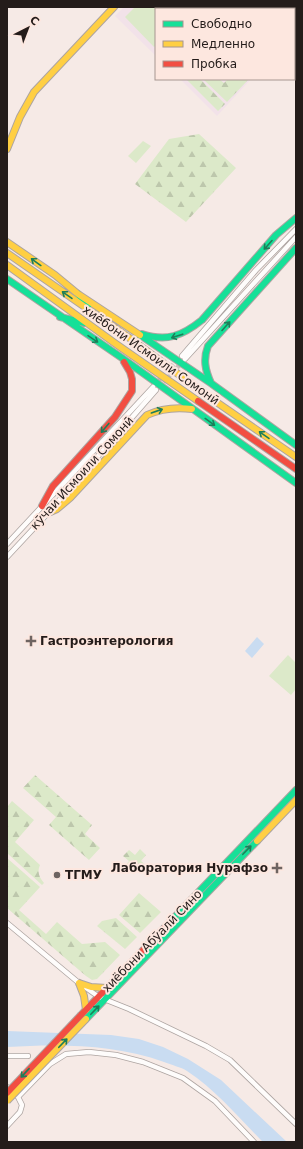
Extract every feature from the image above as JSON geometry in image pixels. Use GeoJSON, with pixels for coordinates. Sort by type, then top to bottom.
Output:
{"type":"FeatureCollection","features":[{"type":"Feature","properties":{"kind":"main road"},"geometry":{"type":"LineString","coordinates":[[7,149],[20,116],[34,92],[114,7]]}},
{"type":"Feature","properties":{"kind":"main road"},"geometry":{"type":"LineString","coordinates":[[134,330],[154,337],[167,338],[180,335],[191,329],[202,320],[276,235],[296,218]]}},
{"type":"Feature","properties":{"kind":"main road"},"geometry":{"type":"LineString","coordinates":[[7,242],[45,268],[78,294],[134,330],[212,384],[296,445]]}},
{"type":"Feature","properties":{"kind":"main road"},"geometry":{"type":"LineString","coordinates":[[212,384],[206,373],[204,361],[208,346],[296,248]]}},
{"type":"Feature","properties":{"kind":"main road","name":"хиёбони Исмоили Сомонӣ"},"geometry":{"type":"LineString","coordinates":[[7,253],[296,457]]}},
{"type":"Feature","properties":{"kind":"main road","name":"хиёбони Исмоили Сомонӣ"},"geometry":{"type":"LineString","coordinates":[[7,265],[247,436],[296,469]]}},
{"type":"Feature","properties":{"kind":"main road"},"geometry":{"type":"LineString","coordinates":[[7,280],[122,358],[296,483]]}},
{"type":"Feature","properties":{"kind":"main road"},"geometry":{"type":"LineString","coordinates":[[78,294],[94,315]]}},
{"type":"Feature","properties":{"kind":"main road"},"geometry":{"type":"LineString","coordinates":[[60,317],[89,324]]}},
{"type":"Feature","properties":{"kind":"main road"},"geometry":{"type":"LineString","coordinates":[[42,506],[53,486],[115,416],[132,391],[133,386],[130,372],[122,358]]}},
{"type":"Feature","properties":{"kind":"main road"},"geometry":{"type":"LineString","coordinates":[[48,512],[57,509],[70,498],[147,415],[155,410],[168,407],[194,410]]}},
{"type":"Feature","properties":{"kind":"main road","name":"хиёбони Абӯалӣ Сино"},"geometry":{"type":"LineString","coordinates":[[7,1101],[107,988],[296,790]]}},
{"type":"Feature","properties":{"kind":"main road","name":"хиёбони Абӯалӣ Сино"},"geometry":{"type":"LineString","coordinates":[[7,1093],[84,1015],[105,1000],[296,800]]}},
{"type":"Feature","properties":{"kind":"main road"},"geometry":{"type":"LineString","coordinates":[[80,983],[91,987],[107,988]]}},
{"type":"Feature","properties":{"kind":"main road"},"geometry":{"type":"LineString","coordinates":[[80,983],[84,996],[84,1015]]}},
{"type":"Feature","properties":{"kind":"street"},"geometry":{"type":"LineString","coordinates":[[296,229],[256,270],[183,357],[236,304],[296,237]]}},
{"type":"Feature","properties":{"kind":"street","name":"кӯчаи Исмоили Сомонӣ"},"geometry":{"type":"LineString","coordinates":[[7,544],[154,388],[92,462],[7,557]]}},
{"type":"Feature","properties":{"kind":"street"},"geometry":{"type":"LineString","coordinates":[[87,458],[92,462]]}},
{"type":"Feature","properties":{"kind":"street"},"geometry":{"type":"LineString","coordinates":[[7,923],[99,997],[129,1009],[199,1043],[230,1060],[296,1124]]}},
{"type":"Feature","properties":{"kind":"street"},"geometry":{"type":"LineString","coordinates":[[18,1097],[50,1064],[66,1054],[89,1052],[116,1054],[143,1062],[184,1078],[215,1101],[251,1141]]}},
{"type":"Feature","properties":{"kind":"street"},"geometry":{"type":"LineString","coordinates":[[7,1056],[28,1056]]}},
{"type":"Feature","properties":{"kind":"street"},"geometry":{"type":"LineString","coordinates":[[7,1087],[18,1097],[22,1105],[21,1109],[7,1126]]}},
{"type":"Feature","properties":{"kind":"shaded area"},"geometry":{"type":"Polygon","coordinates":[[[124,7],[296,7],[296,29],[295,30],[295,8],[155,8],[155,55],[115,16],[124,7]]]}},
{"type":"Feature","properties":{"kind":"shaded area"},"geometry":{"type":"Polygon","coordinates":[[[181,80],[250,80],[217,116],[181,80]]]}},
{"type":"Feature","properties":{"kind":"green space"},"geometry":{"type":"Polygon","coordinates":[[[135,7],[194,7],[155,8],[154,47],[125,17],[135,7]]]}},
{"type":"Feature","properties":{"kind":"green space"},"geometry":{"type":"Polygon","coordinates":[[[187,80],[201,80],[225,104],[218,111],[187,80]]]}},
{"type":"Feature","properties":{"kind":"green space"},"geometry":{"type":"Polygon","coordinates":[[[204,80],[220,80],[224,83],[227,80],[248,80],[227,102],[204,80]]]}},
{"type":"Feature","properties":{"kind":"green space"},"geometry":{"type":"Polygon","coordinates":[[[199,134],[236,168],[186,222],[135,184],[169,139],[199,134]]]}},
{"type":"Feature","properties":{"kind":"green space"},"geometry":{"type":"Polygon","coordinates":[[[143,141],[151,146],[136,163],[128,156],[143,141]]]}},
{"type":"Feature","properties":{"kind":"green space"},"geometry":{"type":"Polygon","coordinates":[[[288,655],[296,663],[296,689],[291,695],[269,676],[288,655]]]}},
{"type":"Feature","properties":{"kind":"green space"},"geometry":{"type":"Polygon","coordinates":[[[35,775],[92,825],[85,834],[100,848],[89,860],[49,825],[56,817],[23,788],[35,775]]]}},
{"type":"Feature","properties":{"kind":"green space"},"geometry":{"type":"Polygon","coordinates":[[[12,801],[34,820],[15,842],[40,865],[39,874],[44,883],[42,885],[7,853],[7,807],[12,801]]]}},
{"type":"Feature","properties":{"kind":"green space"},"geometry":{"type":"Polygon","coordinates":[[[140,849],[146,855],[141,861],[147,866],[142,872],[135,867],[130,873],[124,867],[129,861],[123,856],[129,850],[135,855],[140,849]]]}},
{"type":"Feature","properties":{"kind":"green space"},"geometry":{"type":"Polygon","coordinates":[[[7,858],[40,887],[19,910],[46,934],[57,922],[82,944],[105,942],[120,955],[97,979],[92,980],[86,976],[7,908],[7,858]]]}},
{"type":"Feature","properties":{"kind":"green space"},"geometry":{"type":"Polygon","coordinates":[[[139,893],[161,912],[140,933],[119,915],[139,893]]]}},
{"type":"Feature","properties":{"kind":"green space"},"geometry":{"type":"Polygon","coordinates":[[[116,918],[137,937],[125,949],[97,926],[102,921],[116,918]]]}},
{"type":"Feature","properties":{"kind":"water"},"geometry":{"type":"Polygon","coordinates":[[[257,637],[264,644],[252,658],[245,651],[257,637]]]}},
{"type":"Feature","properties":{"kind":"water"},"geometry":{"type":"Polygon","coordinates":[[[7,1031],[111,1035],[139,1039],[163,1047],[188,1059],[221,1080],[287,1142],[263,1142],[217,1095],[182,1068],[145,1056],[106,1049],[67,1046],[7,1047],[7,1031]]]}},
{"type":"Feature","properties":{"kind":"tunnel"},"geometry":{"type":"LineString","coordinates":[[153,387],[179,358]]}},
{"type":"Feature","properties":{"kind":"tunnel"},"geometry":{"type":"LineString","coordinates":[[159,387],[185,359]]}},
{"type":"Feature","properties":{"kind":"traffic: fast"},"geometry":{"type":"LineString","coordinates":[[142,334],[159,337],[174,336],[181,334],[195,326],[202,320],[276,235],[296,218]]}},
{"type":"Feature","properties":{"kind":"traffic: fast"},"geometry":{"type":"LineString","coordinates":[[211,383],[205,364],[208,346],[296,248]]}},
{"type":"Feature","properties":{"kind":"traffic: fast"},"geometry":{"type":"LineString","coordinates":[[7,279],[122,358],[296,483]]}},
{"type":"Feature","properties":{"kind":"traffic: fast"},"geometry":{"type":"LineString","coordinates":[[78,294],[88,306]]}},
{"type":"Feature","properties":{"kind":"traffic: fast"},"geometry":{"type":"LineString","coordinates":[[60,317],[85,323]]}},
{"type":"Feature","properties":{"kind":"traffic: fast"},"geometry":{"type":"LineString","coordinates":[[140,335],[212,384],[296,445]]}},
{"type":"Feature","properties":{"kind":"traffic: fast"},"geometry":{"type":"LineString","coordinates":[[170,922],[296,790]]}},
{"type":"Feature","properties":{"kind":"traffic: fast"},"geometry":{"type":"LineString","coordinates":[[86,1019],[257,841]]}},
{"type":"Feature","properties":{"kind":"traffic: slow"},"geometry":{"type":"LineString","coordinates":[[7,149],[20,117],[34,92],[114,7]]}},
{"type":"Feature","properties":{"kind":"traffic: slow"},"geometry":{"type":"LineString","coordinates":[[7,242],[55,275],[78,294],[140,335]]}},
{"type":"Feature","properties":{"kind":"traffic: slow"},"geometry":{"type":"LineString","coordinates":[[7,253],[296,457]]}},
{"type":"Feature","properties":{"kind":"traffic: slow"},"geometry":{"type":"LineString","coordinates":[[7,265],[198,401]]}},
{"type":"Feature","properties":{"kind":"traffic: slow"},"geometry":{"type":"LineString","coordinates":[[48,513],[57,509],[70,498],[147,415],[169,409],[192,409]]}},
{"type":"Feature","properties":{"kind":"traffic: slow"},"geometry":{"type":"LineString","coordinates":[[257,841],[296,800]]}},
{"type":"Feature","properties":{"kind":"traffic: slow"},"geometry":{"type":"LineString","coordinates":[[79,983],[84,996],[86,1010]]}},
{"type":"Feature","properties":{"kind":"traffic: slow"},"geometry":{"type":"LineString","coordinates":[[79,983],[91,987],[107,988]]}},
{"type":"Feature","properties":{"kind":"traffic: slow"},"geometry":{"type":"LineString","coordinates":[[7,1101],[86,1019]]}},
{"type":"Feature","properties":{"kind":"traffic: jam"},"geometry":{"type":"LineString","coordinates":[[42,506],[53,486],[115,417],[132,391],[132,379],[124,362]]}},
{"type":"Feature","properties":{"kind":"traffic: jam"},"geometry":{"type":"LineString","coordinates":[[198,401],[296,469]]}},
{"type":"Feature","properties":{"kind":"traffic: jam"},"geometry":{"type":"LineString","coordinates":[[81,1015],[170,922]]}},
{"type":"Feature","properties":{"kind":"traffic: jam"},"geometry":{"type":"LineString","coordinates":[[7,1093],[81,1015]]}},
{"type":"Feature","properties":{"kind":"place","name":"Гастроэнтерология"},"geometry":{"type":"Point","coordinates":[31,641]}},
{"type":"Feature","properties":{"kind":"place","name":"Лаборатория Нурафзо"},"geometry":{"type":"Point","coordinates":[277,868]}},
{"type":"Feature","properties":{"kind":"place","name":"ТГМУ"},"geometry":{"type":"Point","coordinates":[57,875]}}]}
